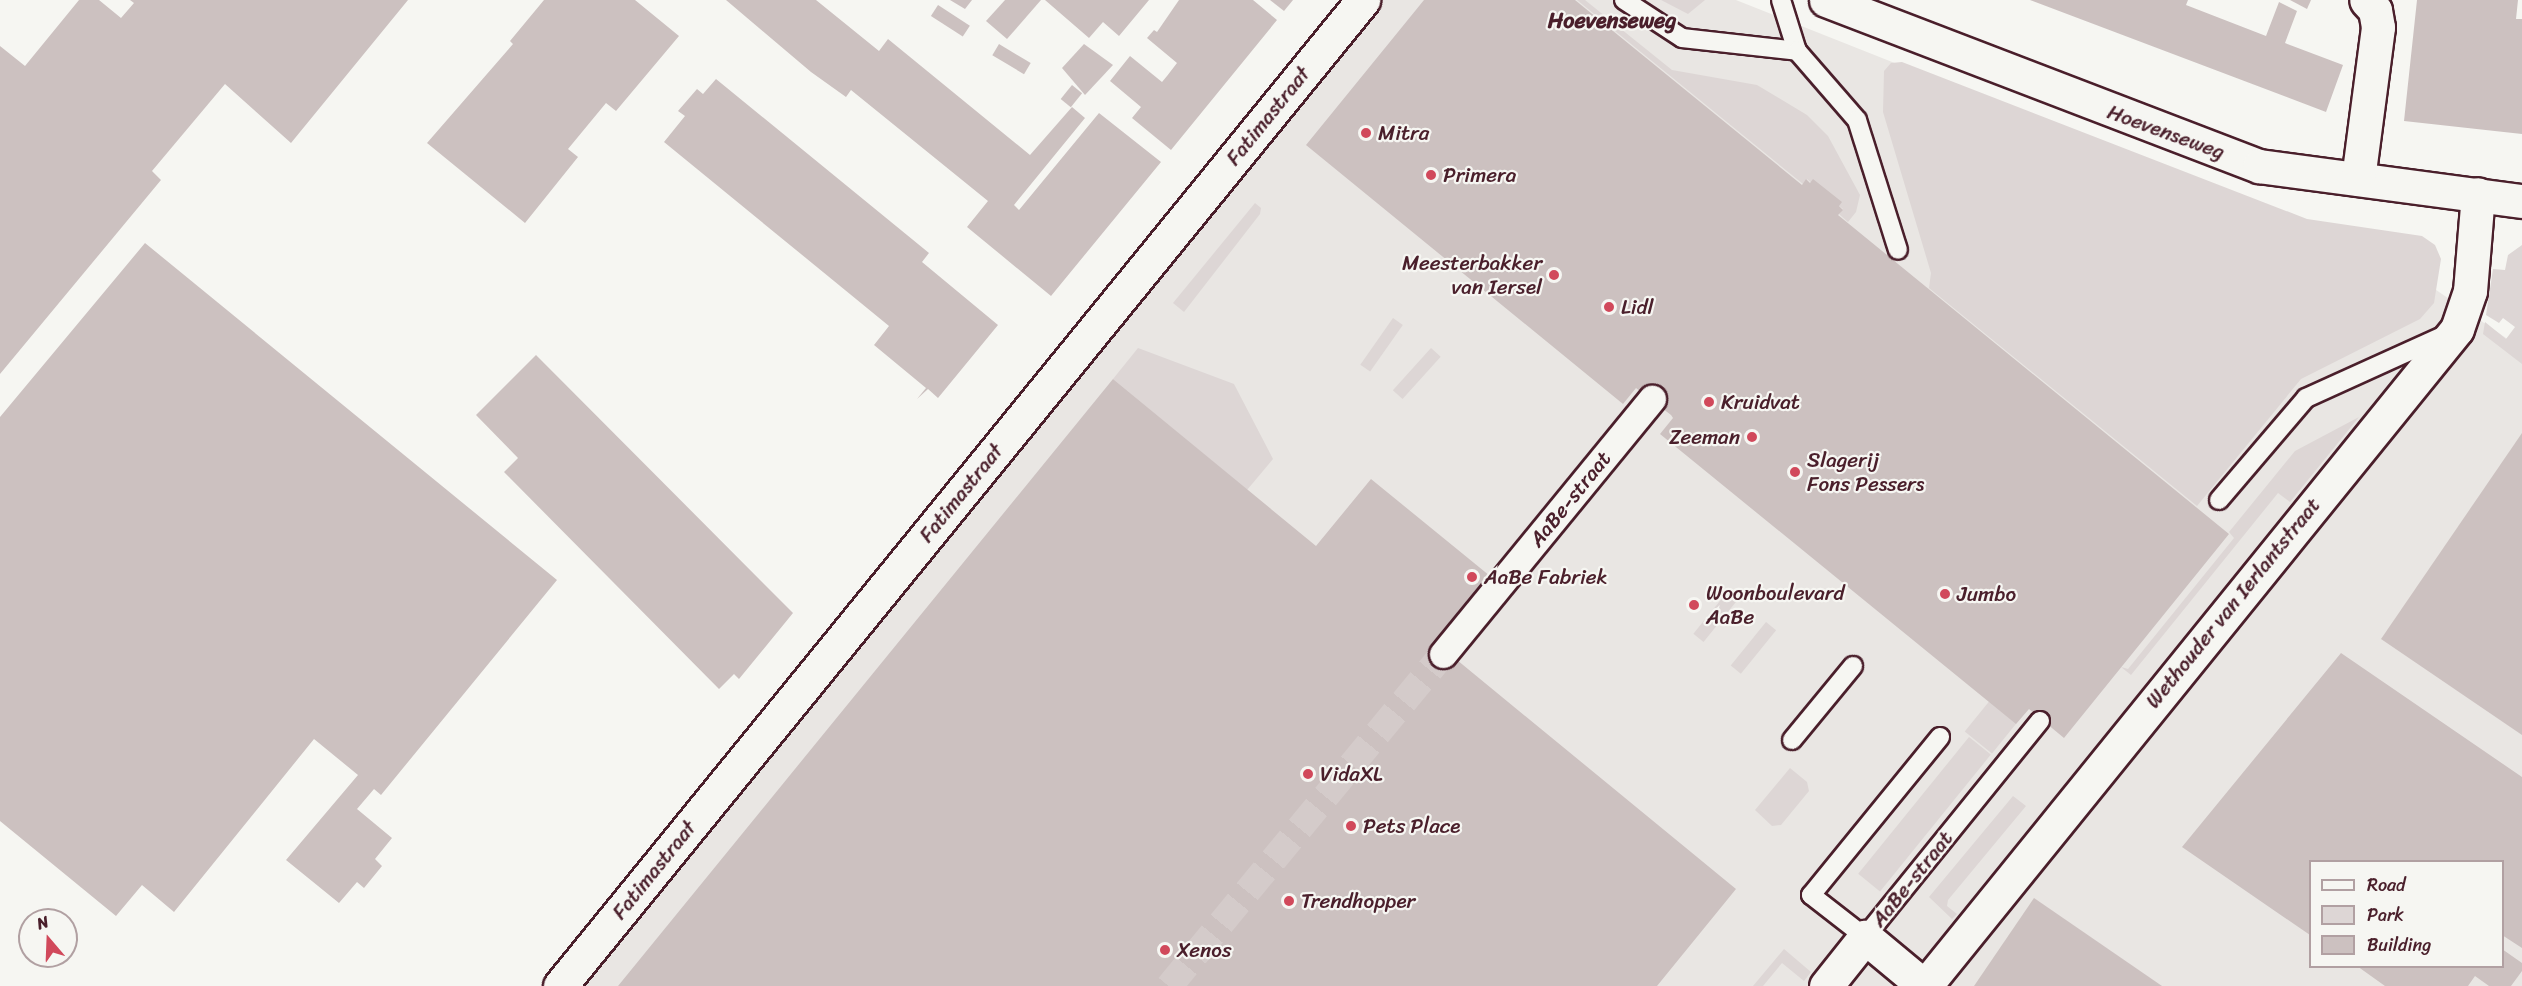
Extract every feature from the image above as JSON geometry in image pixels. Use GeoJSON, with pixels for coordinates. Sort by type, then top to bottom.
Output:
{"type":"FeatureCollection","features":[{"type":"Feature","properties":{"kind":"street","name":"Fatimastraat"},"geometry":{"type":"LineString","coordinates":[[560,986],[1363,0]]}},
{"type":"Feature","properties":{"kind":"street","name":"Hoevenseweg"},"geometry":{"type":"LineString","coordinates":[[1826,0],[2259,166],[2522,201]]}},
{"type":"Feature","properties":{"kind":"street"},"geometry":{"type":"LineString","coordinates":[[2358,179],[2378,27],[2375,10],[2366,0]]}},
{"type":"Feature","properties":{"kind":"street","name":"Wethouder van Ierlantstraat"},"geometry":{"type":"LineString","coordinates":[[1865,938],[1924,986],[2457,329],[2470,291],[2478,194]]}},
{"type":"Feature","properties":{"kind":"street","name":"AaBe-straat"},"geometry":{"type":"LineString","coordinates":[[1443,654],[1652,399]]}},
{"type":"Feature","properties":{"kind":"street"},"geometry":{"type":"LineString","coordinates":[[1826,986],[1865,938]]}},
{"type":"Feature","properties":{"kind":"lane"},"geometry":{"type":"LineString","coordinates":[[1624,0],[1682,38],[1797,51]]}},
{"type":"Feature","properties":{"kind":"lane"},"geometry":{"type":"LineString","coordinates":[[1781,0],[1797,51],[1857,120],[1898,250]]}},
{"type":"Feature","properties":{"kind":"lane"},"geometry":{"type":"LineString","coordinates":[[2219,500],[2306,398],[2457,329]]}},
{"type":"Feature","properties":{"kind":"lane"},"geometry":{"type":"LineString","coordinates":[[1792,740],[1853,666]]}},
{"type":"Feature","properties":{"kind":"lane","name":"AaBe-straat"},"geometry":{"type":"LineString","coordinates":[[1940,737],[1812,895],[1865,938],[2040,721]]}},
{"type":"Feature","properties":{"kind":"shaded area","name":"Woonboulevard AaBe"},"geometry":{"type":"Polygon","coordinates":[[[1360,0],[1736,0],[2394,261],[2522,349],[2522,986],[554,986],[1360,0]]]}},
{"type":"Feature","properties":{"kind":"green space"},"geometry":{"type":"Polygon","coordinates":[[[1577,0],[1585,0],[1672,70],[1757,85],[1807,115],[1828,136],[1860,195],[1856,212],[1848,222],[1839,214],[1843,209],[1807,179],[1803,184],[1577,0]]]}},
{"type":"Feature","properties":{"kind":"green space"},"geometry":{"type":"Polygon","coordinates":[[[1661,0],[1705,0],[1688,14],[1661,0]]]}},
{"type":"Feature","properties":{"kind":"green space"},"geometry":{"type":"Polygon","coordinates":[[[1902,62],[2307,219],[2422,236],[2435,245],[2441,259],[2434,303],[2420,319],[2301,379],[2197,506],[1929,288],[1931,273],[1883,112],[1884,71],[1891,63],[1902,62]]]}},
{"type":"Feature","properties":{"kind":"green space"},"geometry":{"type":"Polygon","coordinates":[[[1255,203],[1261,208],[1260,214],[1184,312],[1173,303],[1255,203]]]}},
{"type":"Feature","properties":{"kind":"green space"},"geometry":{"type":"Polygon","coordinates":[[[2522,245],[2522,364],[2483,334],[2485,322],[2506,339],[2515,327],[2503,318],[2499,323],[2486,315],[2493,269],[2505,270],[2508,255],[2522,245]]]}},
{"type":"Feature","properties":{"kind":"green space"},"geometry":{"type":"Polygon","coordinates":[[[1393,318],[1403,325],[1370,372],[1360,365],[1393,318]]]}},
{"type":"Feature","properties":{"kind":"green space"},"geometry":{"type":"Polygon","coordinates":[[[1138,348],[1234,384],[1273,459],[1247,490],[1113,379],[1138,348]]]}},
{"type":"Feature","properties":{"kind":"green space"},"geometry":{"type":"Polygon","coordinates":[[[1431,348],[1441,357],[1403,399],[1393,390],[1431,348]]]}},
{"type":"Feature","properties":{"kind":"green space"},"geometry":{"type":"Polygon","coordinates":[[[2359,417],[2290,502],[2278,493],[2131,675],[2121,667],[2128,669],[2234,538],[2229,532],[2295,451],[2359,417]]]}},
{"type":"Feature","properties":{"kind":"green space"},"geometry":{"type":"Polygon","coordinates":[[[1728,591],[1738,599],[1703,642],[1693,634],[1728,591]]]}},
{"type":"Feature","properties":{"kind":"green space"},"geometry":{"type":"Polygon","coordinates":[[[1766,622],[1776,630],[1741,674],[1731,666],[1766,622]]]}},
{"type":"Feature","properties":{"kind":"green space"},"geometry":{"type":"Polygon","coordinates":[[[2000,688],[2027,710],[1992,754],[1965,732],[2000,688]]]}},
{"type":"Feature","properties":{"kind":"green space"},"geometry":{"type":"Polygon","coordinates":[[[1969,737],[1991,755],[1880,891],[1858,874],[1969,737]]]}},
{"type":"Feature","properties":{"kind":"green space"},"geometry":{"type":"Polygon","coordinates":[[[1790,768],[1807,782],[1809,791],[1781,825],[1772,826],[1755,810],[1790,768]]]}},
{"type":"Feature","properties":{"kind":"green space"},"geometry":{"type":"Polygon","coordinates":[[[2013,796],[2026,806],[1948,900],[1947,906],[1957,914],[1952,919],[1929,897],[2013,796]]]}},
{"type":"Feature","properties":{"kind":"green space"},"geometry":{"type":"Polygon","coordinates":[[[1784,949],[1811,972],[1804,981],[1782,963],[1763,986],[1753,986],[1784,949]]]}},
{"type":"Feature","properties":{"kind":"building"},"geometry":{"type":"Polygon","coordinates":[[[79,0],[99,0],[121,18],[134,3],[130,0],[408,0],[291,143],[225,84],[152,171],[161,180],[0,374],[0,46],[25,66],[79,0]]]}},
{"type":"Feature","properties":{"kind":"building"},"geometry":{"type":"Polygon","coordinates":[[[544,0],[635,0],[679,36],[616,111],[606,103],[568,149],[578,157],[525,223],[427,143],[513,44],[510,41],[544,0]]]}},
{"type":"Feature","properties":{"kind":"building"},"geometry":{"type":"Polygon","coordinates":[[[726,0],[816,0],[879,51],[888,39],[1030,155],[1072,107],[1085,118],[1014,205],[1019,210],[1099,113],[1161,162],[1051,296],[967,227],[988,201],[851,90],[846,97],[811,72],[726,0]]]}},
{"type":"Feature","properties":{"kind":"building"},"geometry":{"type":"Polygon","coordinates":[[[950,0],[972,0],[965,9],[950,0]]]}},
{"type":"Feature","properties":{"kind":"building"},"geometry":{"type":"Polygon","coordinates":[[[1005,0],[1041,0],[1007,39],[986,21],[1005,0]]]}},
{"type":"Feature","properties":{"kind":"building"},"geometry":{"type":"Polygon","coordinates":[[[1045,0],[1149,0],[1119,36],[1103,22],[1089,38],[1045,0]]]}},
{"type":"Feature","properties":{"kind":"building"},"geometry":{"type":"Polygon","coordinates":[[[1179,0],[1253,0],[1277,20],[1171,150],[1132,118],[1141,107],[1110,81],[1130,56],[1162,82],[1177,63],[1147,38],[1154,30],[1157,32],[1179,0]]]}},
{"type":"Feature","properties":{"kind":"building"},"geometry":{"type":"Polygon","coordinates":[[[1270,0],[1293,0],[1284,11],[1270,0]]]}},
{"type":"Feature","properties":{"kind":"building"},"geometry":{"type":"Polygon","coordinates":[[[1424,0],[1575,0],[1802,185],[1806,179],[1810,183],[1813,179],[1842,202],[1839,206],[1843,210],[1838,215],[2229,534],[2064,738],[2029,709],[2016,724],[1660,434],[1673,418],[1671,415],[1636,388],[1623,404],[1306,145],[1424,0]]]}},
{"type":"Feature","properties":{"kind":"building"},"geometry":{"type":"Polygon","coordinates":[[[2030,0],[2188,0],[2186,5],[2266,36],[2279,2],[2297,11],[2285,43],[2343,65],[2326,112],[2030,0]]]}},
{"type":"Feature","properties":{"kind":"building"},"geometry":{"type":"Polygon","coordinates":[[[2290,0],[2311,0],[2307,9],[2290,0]]]}},
{"type":"Feature","properties":{"kind":"building"},"geometry":{"type":"Polygon","coordinates":[[[2417,0],[2518,0],[2516,19],[2522,19],[2522,134],[2404,121],[2417,0]]]}},
{"type":"Feature","properties":{"kind":"building"},"geometry":{"type":"Polygon","coordinates":[[[938,5],[970,26],[963,37],[931,16],[938,5]]]}},
{"type":"Feature","properties":{"kind":"building"},"geometry":{"type":"Polygon","coordinates":[[[999,44],[1031,63],[1024,74],[992,55],[999,44]]]}},
{"type":"Feature","properties":{"kind":"building"},"geometry":{"type":"Polygon","coordinates":[[[1084,44],[1113,65],[1085,95],[1062,68],[1084,44]]]}},
{"type":"Feature","properties":{"kind":"building"},"geometry":{"type":"Polygon","coordinates":[[[716,79],[929,253],[922,262],[998,325],[938,398],[928,389],[917,399],[926,388],[874,345],[889,326],[664,142],[685,116],[678,111],[697,89],[703,94],[716,79]]]}},
{"type":"Feature","properties":{"kind":"building"},"geometry":{"type":"Polygon","coordinates":[[[1072,85],[1082,93],[1071,107],[1061,99],[1072,85]]]}},
{"type":"Feature","properties":{"kind":"building"},"geometry":{"type":"Polygon","coordinates":[[[145,243],[557,580],[381,795],[374,789],[357,809],[392,838],[375,859],[382,866],[364,888],[357,882],[339,903],[286,860],[358,775],[314,739],[174,912],[142,885],[116,916],[0,821],[0,417],[145,243]]]}},
{"type":"Feature","properties":{"kind":"building"},"geometry":{"type":"Polygon","coordinates":[[[536,355],[793,613],[739,679],[734,674],[719,689],[504,472],[518,458],[476,415],[536,355]]]}},
{"type":"Feature","properties":{"kind":"building"},"geometry":{"type":"Polygon","coordinates":[[[1113,379],[1316,546],[1371,479],[1490,576],[1435,648],[1454,664],[1457,660],[1736,889],[1657,986],[618,986],[1113,379]]]}},
{"type":"Feature","properties":{"kind":"building"},"geometry":{"type":"Polygon","coordinates":[[[2522,433],[2522,735],[2381,639],[2522,433]]]}},
{"type":"Feature","properties":{"kind":"building"},"geometry":{"type":"Polygon","coordinates":[[[2341,653],[2522,777],[2522,948],[2504,936],[2504,860],[2309,860],[2309,934],[2182,847],[2341,653]]]}},
{"type":"Feature","properties":{"kind":"building"},"geometry":{"type":"Polygon","coordinates":[[[2034,898],[2162,986],[1974,986],[2034,898]]]}},
{"type":"Feature","properties":{"kind":"building"},"geometry":{"type":"Polygon","coordinates":[[[2504,950],[2522,963],[2522,971],[2511,986],[2489,986],[2475,976],[2468,986],[2385,986],[2360,968],[2504,968],[2504,950]]]}},
{"type":"Feature","properties":{"kind":"tunnel"},"geometry":{"type":"LineString","coordinates":[[1169,986],[1443,654]]}},
{"type":"Feature","properties":{"kind":"place","name":"Mitra"},"geometry":{"type":"Point","coordinates":[1366,133]}},
{"type":"Feature","properties":{"kind":"place","name":"Primera"},"geometry":{"type":"Point","coordinates":[1431,175]}},
{"type":"Feature","properties":{"kind":"place","name":"Meesterbakker van Iersel"},"geometry":{"type":"Point","coordinates":[1554,275]}},
{"type":"Feature","properties":{"kind":"place","name":"Lidl"},"geometry":{"type":"Point","coordinates":[1609,307]}},
{"type":"Feature","properties":{"kind":"place","name":"Kruidvat"},"geometry":{"type":"Point","coordinates":[1709,402]}},
{"type":"Feature","properties":{"kind":"place","name":"Zeeman"},"geometry":{"type":"Point","coordinates":[1752,437]}},
{"type":"Feature","properties":{"kind":"place","name":"Slagerij Fons Pessers"},"geometry":{"type":"Point","coordinates":[1795,472]}},
{"type":"Feature","properties":{"kind":"place","name":"AaBe Fabriek"},"geometry":{"type":"Point","coordinates":[1472,577]}},
{"type":"Feature","properties":{"kind":"place","name":"Jumbo"},"geometry":{"type":"Point","coordinates":[1945,594]}},
{"type":"Feature","properties":{"kind":"place","name":"Woonboulevard AaBe"},"geometry":{"type":"Point","coordinates":[1694,605]}},
{"type":"Feature","properties":{"kind":"place","name":"VidaXL"},"geometry":{"type":"Point","coordinates":[1308,774]}},
{"type":"Feature","properties":{"kind":"place","name":"Pets Place"},"geometry":{"type":"Point","coordinates":[1351,826]}},
{"type":"Feature","properties":{"kind":"place","name":"Trendhopper"},"geometry":{"type":"Point","coordinates":[1289,901]}},
{"type":"Feature","properties":{"kind":"place","name":"Xenos"},"geometry":{"type":"Point","coordinates":[1165,950]}},
{"type":"Feature","properties":{"kind":"district","name":"Hoevenseweg"},"geometry":{"type":"Point","coordinates":[1612,21]}}]}
